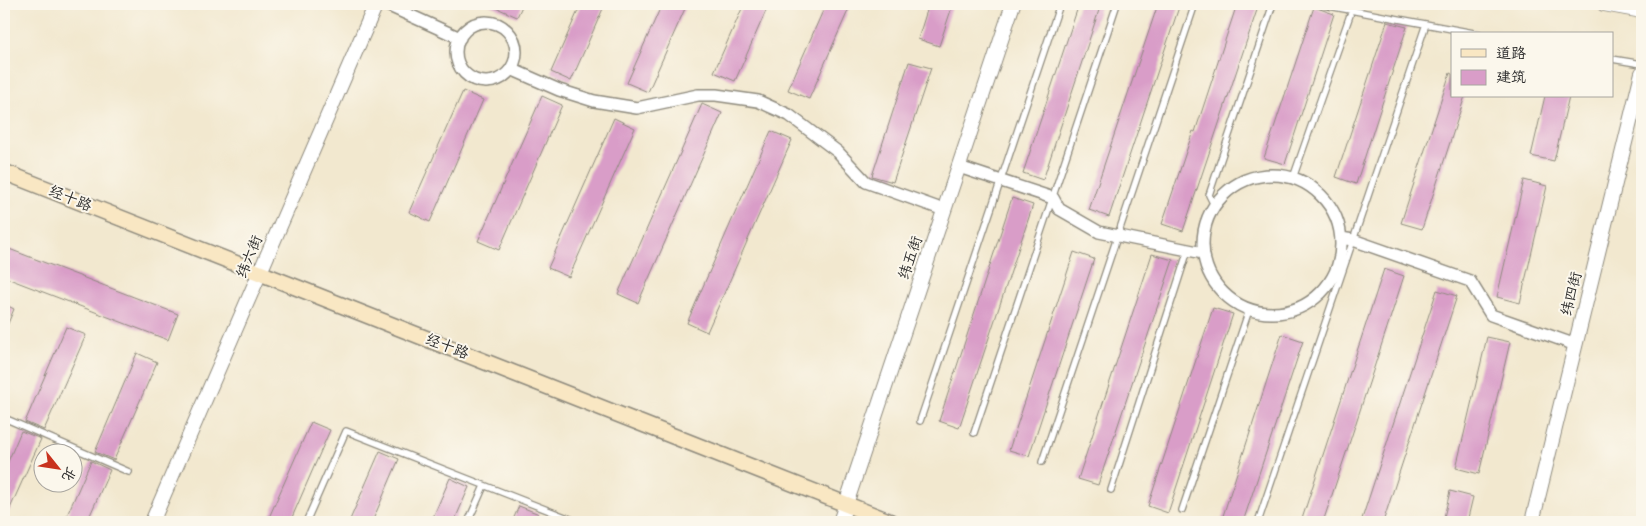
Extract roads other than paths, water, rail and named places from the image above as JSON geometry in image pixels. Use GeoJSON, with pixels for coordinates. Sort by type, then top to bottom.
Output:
{"type":"FeatureCollection","features":[{"type":"Feature","properties":{"kind":"main road","name":"经十路"},"geometry":{"type":"LineString","coordinates":[[5,177],[260,274],[891,522]]}},
{"type":"Feature","properties":{"kind":"street","name":"纬六街"},"geometry":{"type":"LineString","coordinates":[[152,522],[376,4]]}},
{"type":"Feature","properties":{"kind":"street"},"geometry":{"type":"LineString","coordinates":[[385,4],[460,38]]}},
{"type":"Feature","properties":{"kind":"street","name":"纬五街"},"geometry":{"type":"LineString","coordinates":[[840,522],[1013,4]]}},
{"type":"Feature","properties":{"kind":"street"},"geometry":{"type":"LineString","coordinates":[[1604,4],[1642,11]]}},
{"type":"Feature","properties":{"kind":"street"},"geometry":{"type":"LineString","coordinates":[[480,22],[493,22],[505,28],[513,38],[516,50],[511,69],[496,81],[483,82],[471,78],[458,63],[456,50],[460,38],[468,28],[480,22]]}},
{"type":"Feature","properties":{"kind":"street"},"geometry":{"type":"LineString","coordinates":[[511,69],[559,90],[585,98],[636,108],[698,95],[716,95],[758,101],[789,114],[838,152],[866,182],[944,210]]}},
{"type":"Feature","properties":{"kind":"street","name":"纬四街"},"geometry":{"type":"LineString","coordinates":[[1532,522],[1642,73]]}},
{"type":"Feature","properties":{"kind":"street"},"geometry":{"type":"LineString","coordinates":[[959,167],[1053,198],[1059,209],[1100,232],[1203,253]]}},
{"type":"Feature","properties":{"kind":"street"},"geometry":{"type":"LineString","coordinates":[[1270,174],[1293,178],[1314,189],[1328,202],[1337,219],[1341,247],[1337,266],[1329,282],[1316,297],[1300,307],[1282,312],[1263,313],[1249,310],[1229,298],[1216,285],[1207,268],[1203,253],[1206,222],[1220,197],[1234,185],[1252,177],[1270,174]]}},
{"type":"Feature","properties":{"kind":"street"},"geometry":{"type":"LineString","coordinates":[[1341,238],[1353,240],[1470,281],[1491,315],[1576,345]]}},
{"type":"Feature","properties":{"kind":"lane"},"geometry":{"type":"LineString","coordinates":[[920,421],[1060,4]]}},
{"type":"Feature","properties":{"kind":"lane"},"geometry":{"type":"LineString","coordinates":[[974,433],[1117,4]]}},
{"type":"Feature","properties":{"kind":"lane"},"geometry":{"type":"LineString","coordinates":[[1042,462],[1195,4]]}},
{"type":"Feature","properties":{"kind":"lane"},"geometry":{"type":"LineString","coordinates":[[1214,205],[1209,195],[1273,4]]}},
{"type":"Feature","properties":{"kind":"lane"},"geometry":{"type":"LineString","coordinates":[[1318,4],[1468,32]]}},
{"type":"Feature","properties":{"kind":"lane"},"geometry":{"type":"LineString","coordinates":[[1293,178],[1350,15]]}},
{"type":"Feature","properties":{"kind":"lane"},"geometry":{"type":"LineString","coordinates":[[1258,522],[1426,24]]}},
{"type":"Feature","properties":{"kind":"lane"},"geometry":{"type":"LineString","coordinates":[[1614,59],[1642,64]]}},
{"type":"Feature","properties":{"kind":"lane"},"geometry":{"type":"LineString","coordinates":[[1111,490],[1188,250]]}},
{"type":"Feature","properties":{"kind":"lane"},"geometry":{"type":"LineString","coordinates":[[1182,510],[1249,310]]}},
{"type":"Feature","properties":{"kind":"lane"},"geometry":{"type":"LineString","coordinates":[[4,418],[129,472]]}},
{"type":"Feature","properties":{"kind":"lane"},"geometry":{"type":"LineString","coordinates":[[306,522],[346,431],[578,522]]}},
{"type":"Feature","properties":{"kind":"lane"},"geometry":{"type":"LineString","coordinates":[[468,522],[484,486]]}},
{"type":"Feature","properties":{"kind":"lane"},"geometry":{"type":"LineString","coordinates":[[550,522],[554,513]]}}]}
